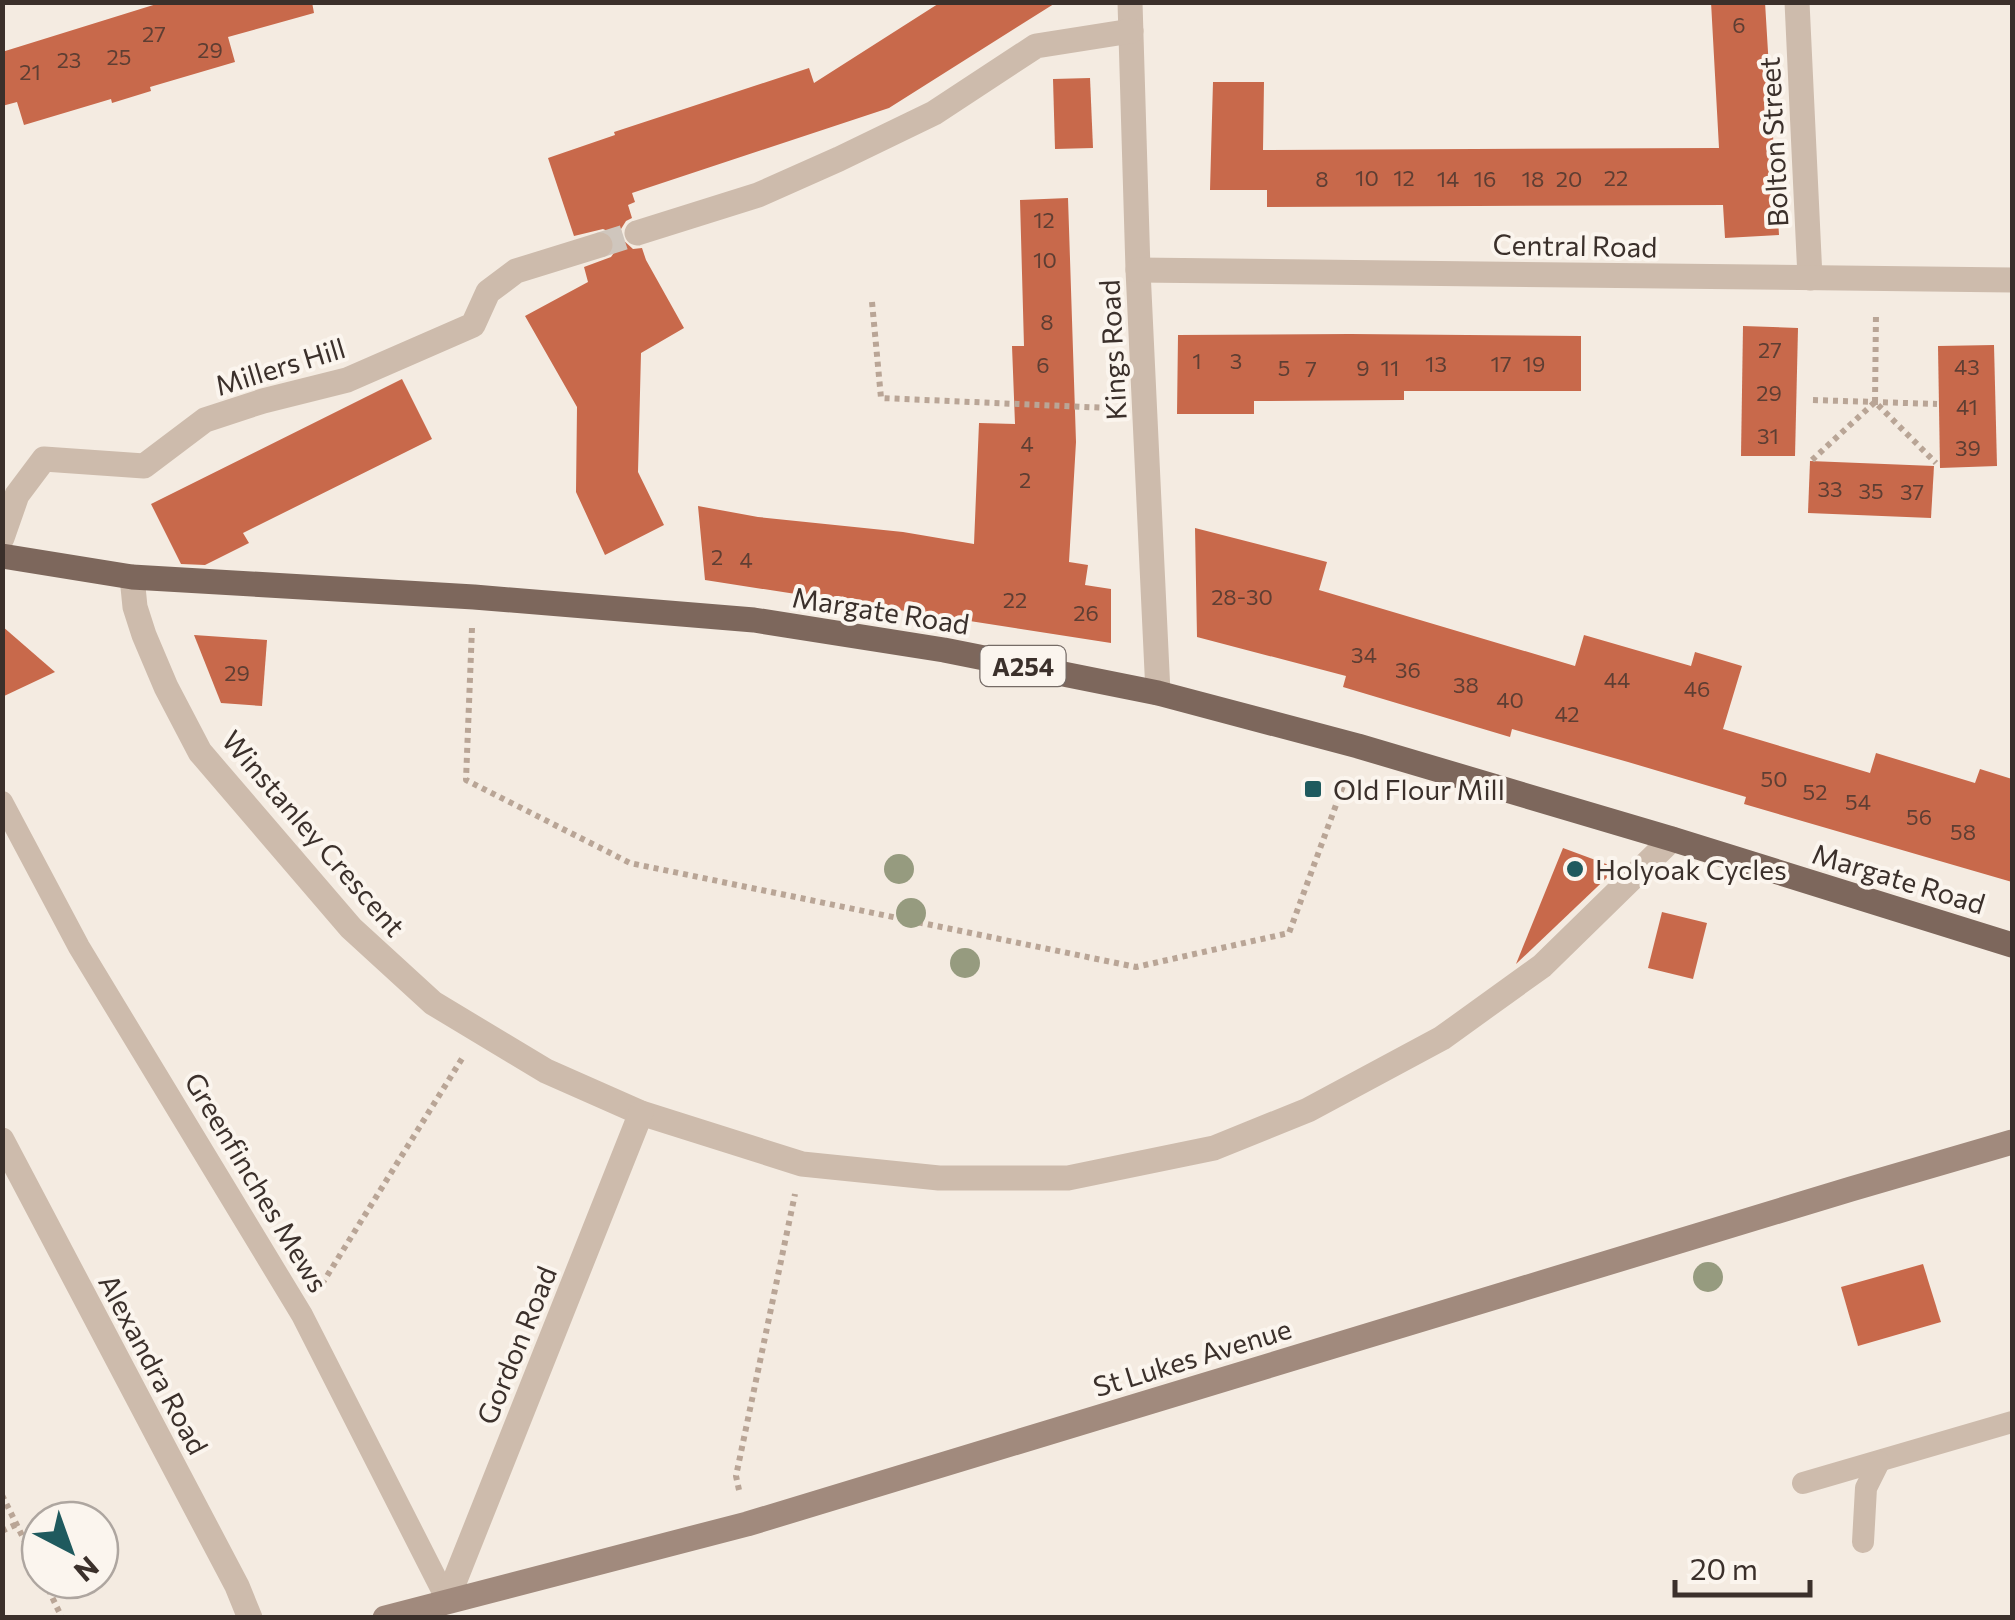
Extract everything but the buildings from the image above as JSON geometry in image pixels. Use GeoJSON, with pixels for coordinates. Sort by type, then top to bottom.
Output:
{"type":"FeatureCollection","features":[{"type":"Feature","properties":{"kind":"main road","name":"Margate Road"},"geometry":{"type":"LineString","coordinates":[[2,556],[132,577],[474,597],[754,620],[944,650],[1158,693],[1358,746],[2012,944]]}},
{"type":"Feature","properties":{"kind":"street","name":"Kings Road"},"geometry":{"type":"LineString","coordinates":[[1130,2],[1158,693]]}},
{"type":"Feature","properties":{"kind":"street","name":"Bolton Street"},"geometry":{"type":"LineString","coordinates":[[1796,2],[1810,278]]}},
{"type":"Feature","properties":{"kind":"street"},"geometry":{"type":"LineString","coordinates":[[637,233],[758,195],[840,159],[934,113],[1036,46],[1130,31]]}},
{"type":"Feature","properties":{"kind":"street","name":"Millers Hill"},"geometry":{"type":"LineString","coordinates":[[2,538],[16,496],[44,458],[144,466],[205,420],[346,380],[472,325],[488,292],[516,271],[600,244]]}},
{"type":"Feature","properties":{"kind":"street","name":"Central Road"},"geometry":{"type":"LineString","coordinates":[[1138,270],[2012,280]]}},
{"type":"Feature","properties":{"kind":"street","name":"Winstanley Crescent"},"geometry":{"type":"LineString","coordinates":[[132,577],[135,607],[144,635],[200,752],[350,928],[433,1003],[546,1071],[641,1112],[802,1164],[939,1178],[1068,1178],[1214,1148],[1308,1110],[1442,1038],[1542,966],[1672,838]]}},
{"type":"Feature","properties":{"kind":"street","name":"Gordon Road"},"geometry":{"type":"LineString","coordinates":[[447,1600],[641,1112]]}},
{"type":"Feature","properties":{"kind":"street","name":"Alexandra Road"},"geometry":{"type":"LineString","coordinates":[[2,1140],[237,1586],[250,1618]]}},
{"type":"Feature","properties":{"kind":"street","name":"St Lukes Avenue"},"geometry":{"type":"LineString","coordinates":[[386,1618],[747,1524],[2012,1142]]}},
{"type":"Feature","properties":{"kind":"lane","name":"Greenfinches Mews"},"geometry":{"type":"LineString","coordinates":[[2,802],[79,947],[302,1316],[447,1600]]}},
{"type":"Feature","properties":{"kind":"lane"},"geometry":{"type":"LineString","coordinates":[[1804,1482],[2012,1422]]}},
{"type":"Feature","properties":{"kind":"lane"},"geometry":{"type":"LineString","coordinates":[[1863,1542],[1866,1488],[1879,1462]]}},
{"type":"Feature","properties":{"kind":"path"},"geometry":{"type":"LineString","coordinates":[[1876,278],[1875,402],[1936,463]]}},
{"type":"Feature","properties":{"kind":"path"},"geometry":{"type":"LineString","coordinates":[[872,302],[881,398],[1104,408],[1146,406]]}},
{"type":"Feature","properties":{"kind":"path"},"geometry":{"type":"LineString","coordinates":[[1813,400],[1937,404]]}},
{"type":"Feature","properties":{"kind":"path"},"geometry":{"type":"LineString","coordinates":[[1812,460],[1875,402]]}},
{"type":"Feature","properties":{"kind":"path"},"geometry":{"type":"LineString","coordinates":[[474,597],[466,780],[630,864],[1136,968],[1289,932],[1358,746]]}},
{"type":"Feature","properties":{"kind":"path"},"geometry":{"type":"LineString","coordinates":[[302,1316],[479,1030]]}},
{"type":"Feature","properties":{"kind":"path"},"geometry":{"type":"LineString","coordinates":[[747,1524],[736,1476],[802,1164]]}},
{"type":"Feature","properties":{"kind":"path"},"geometry":{"type":"LineString","coordinates":[[2,1495],[20,1530]]}},
{"type":"Feature","properties":{"kind":"path"},"geometry":{"type":"LineString","coordinates":[[2,1531],[17,1524]]}},
{"type":"Feature","properties":{"kind":"tunnel"},"geometry":{"type":"LineString","coordinates":[[600,245],[637,233]]}},
{"type":"Feature","properties":{"kind":"place","name":"Old Flour Mill"},"geometry":{"type":"Point","coordinates":[1313,789]}},
{"type":"Feature","properties":{"kind":"place","name":"Holyoak Cycles"},"geometry":{"type":"Point","coordinates":[1575,869]}}]}
